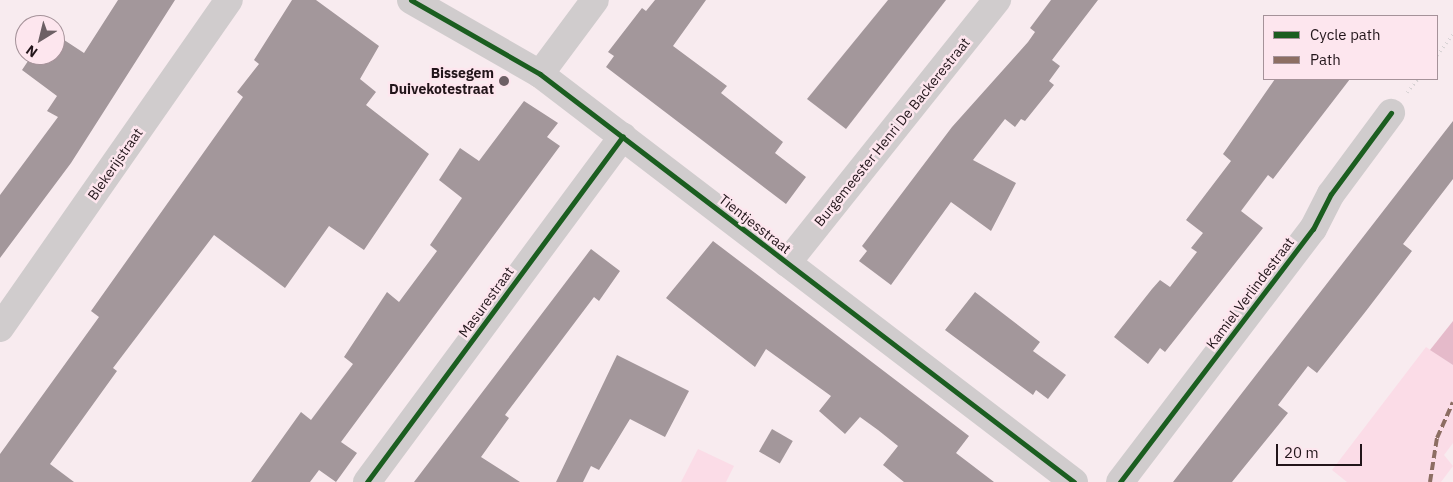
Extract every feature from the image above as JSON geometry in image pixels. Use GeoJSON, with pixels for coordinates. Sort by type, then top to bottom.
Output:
{"type":"FeatureCollection","features":[{"type":"Feature","properties":{"kind":"street","name":"Blekerijstraat"},"geometry":{"type":"LineString","coordinates":[[0,328],[230,0]]}},
{"type":"Feature","properties":{"kind":"street","name":"Tientjesstraat"},"geometry":{"type":"LineString","coordinates":[[411,0],[540,74],[1074,482]]}},
{"type":"Feature","properties":{"kind":"street"},"geometry":{"type":"LineString","coordinates":[[540,74],[595,0]]}},
{"type":"Feature","properties":{"kind":"street","name":"Burgemeester Henri De Backerestraat"},"geometry":{"type":"LineString","coordinates":[[787,263],[997,0]]}},
{"type":"Feature","properties":{"kind":"street","name":"Kamiel Verlindestraat"},"geometry":{"type":"LineString","coordinates":[[1120,482],[1313,229],[1331,194],[1391,113]]}},
{"type":"Feature","properties":{"kind":"street","name":"Masurestraat"},"geometry":{"type":"LineString","coordinates":[[367,482],[623,136]]}},
{"type":"Feature","properties":{"kind":"path"},"geometry":{"type":"LineString","coordinates":[[1438,54],[1453,34]]}},
{"type":"Feature","properties":{"kind":"shaded area"},"geometry":{"type":"Polygon","coordinates":[[[1453,321],[1453,365],[1430,350],[1453,321]]]}},
{"type":"Feature","properties":{"kind":"shaded area"},"geometry":{"type":"Polygon","coordinates":[[[1426,347],[1453,365],[1453,443],[1444,455],[1453,466],[1441,482],[1347,482],[1332,470],[1426,347]]]}},
{"type":"Feature","properties":{"kind":"shaded area"},"geometry":{"type":"Polygon","coordinates":[[[698,449],[734,466],[726,482],[681,482],[698,449]]]}},
{"type":"Feature","properties":{"kind":"building"},"geometry":{"type":"Polygon","coordinates":[[[118,0],[175,0],[71,163],[0,258],[0,195],[58,117],[47,111],[57,96],[22,70],[25,65],[65,65],[65,41],[84,53],[118,0]]]}},
{"type":"Feature","properties":{"kind":"building"},"geometry":{"type":"Polygon","coordinates":[[[292,0],[316,0],[379,46],[360,79],[376,92],[366,105],[429,154],[364,250],[329,226],[285,288],[214,235],[113,368],[117,371],[50,464],[74,482],[0,482],[0,454],[99,317],[91,311],[243,97],[237,92],[259,64],[254,60],[292,0]]]}},
{"type":"Feature","properties":{"kind":"building"},"geometry":{"type":"Polygon","coordinates":[[[655,0],[706,0],[673,46],[727,86],[721,93],[783,142],[775,153],[806,177],[786,204],[606,67],[614,56],[608,52],[642,8],[646,11],[655,0]]]}},
{"type":"Feature","properties":{"kind":"building"},"geometry":{"type":"Polygon","coordinates":[[[888,0],[946,0],[846,129],[807,99],[888,0]]]}},
{"type":"Feature","properties":{"kind":"building"},"geometry":{"type":"Polygon","coordinates":[[[1051,0],[1098,0],[1052,60],[1060,66],[1049,81],[1054,85],[1025,121],[1021,119],[1015,127],[1005,119],[973,160],[1016,183],[991,231],[951,202],[891,285],[859,261],[867,251],[862,246],[952,127],[1028,42],[1035,32],[1030,28],[1051,0]]]}},
{"type":"Feature","properties":{"kind":"building"},"geometry":{"type":"Polygon","coordinates":[[[1274,80],[1349,80],[1273,179],[1268,175],[1241,211],[1263,228],[1165,352],[1160,348],[1148,364],[1114,337],[1160,280],[1170,287],[1197,252],[1191,248],[1203,233],[1186,220],[1231,161],[1223,154],[1274,80]]]}},
{"type":"Feature","properties":{"kind":"building"},"geometry":{"type":"Polygon","coordinates":[[[524,101],[558,123],[547,137],[560,146],[341,442],[357,453],[336,482],[319,470],[310,482],[251,482],[301,412],[311,420],[353,364],[344,357],[387,292],[399,302],[437,251],[430,245],[462,198],[439,180],[460,148],[479,161],[524,101]]]}},
{"type":"Feature","properties":{"kind":"building"},"geometry":{"type":"Polygon","coordinates":[[[1453,121],[1453,179],[1403,244],[1412,251],[1366,311],[1317,373],[1308,366],[1278,405],[1288,413],[1232,482],[1173,482],[1453,121]]]}},
{"type":"Feature","properties":{"kind":"building"},"geometry":{"type":"Polygon","coordinates":[[[713,241],[969,436],[956,453],[994,482],[904,482],[883,465],[898,446],[878,430],[860,417],[845,434],[819,411],[831,396],[766,349],[755,367],[666,298],[713,241]]]}},
{"type":"Feature","properties":{"kind":"building"},"geometry":{"type":"Polygon","coordinates":[[[591,249],[620,271],[599,301],[594,297],[505,415],[509,418],[481,457],[520,482],[414,482],[591,249]]]}},
{"type":"Feature","properties":{"kind":"building"},"geometry":{"type":"Polygon","coordinates":[[[975,292],[1040,342],[1033,351],[1066,375],[1048,399],[1036,390],[1033,395],[945,330],[975,292]]]}},
{"type":"Feature","properties":{"kind":"building"},"geometry":{"type":"Polygon","coordinates":[[[617,355],[689,391],[665,437],[630,419],[599,470],[591,466],[583,482],[556,482],[617,355]]]}},
{"type":"Feature","properties":{"kind":"building"},"geometry":{"type":"Polygon","coordinates":[[[772,429],[793,441],[780,464],[759,452],[772,429]]]}},
{"type":"Feature","properties":{"kind":"marked path"},"geometry":{"type":"LineString","coordinates":[[1430,482],[1437,438],[1453,402]]}},
{"type":"Feature","properties":{"kind":"cycle path"},"geometry":{"type":"LineString","coordinates":[[411,0],[540,74],[1074,482]]}},
{"type":"Feature","properties":{"kind":"cycle path"},"geometry":{"type":"LineString","coordinates":[[1120,482],[1313,229],[1331,194],[1391,113]]}},
{"type":"Feature","properties":{"kind":"cycle path"},"geometry":{"type":"LineString","coordinates":[[367,482],[623,136]]}},
{"type":"Feature","properties":{"kind":"place","name":"Bissegem Duivekotestraat"},"geometry":{"type":"Point","coordinates":[504,81]}}]}
